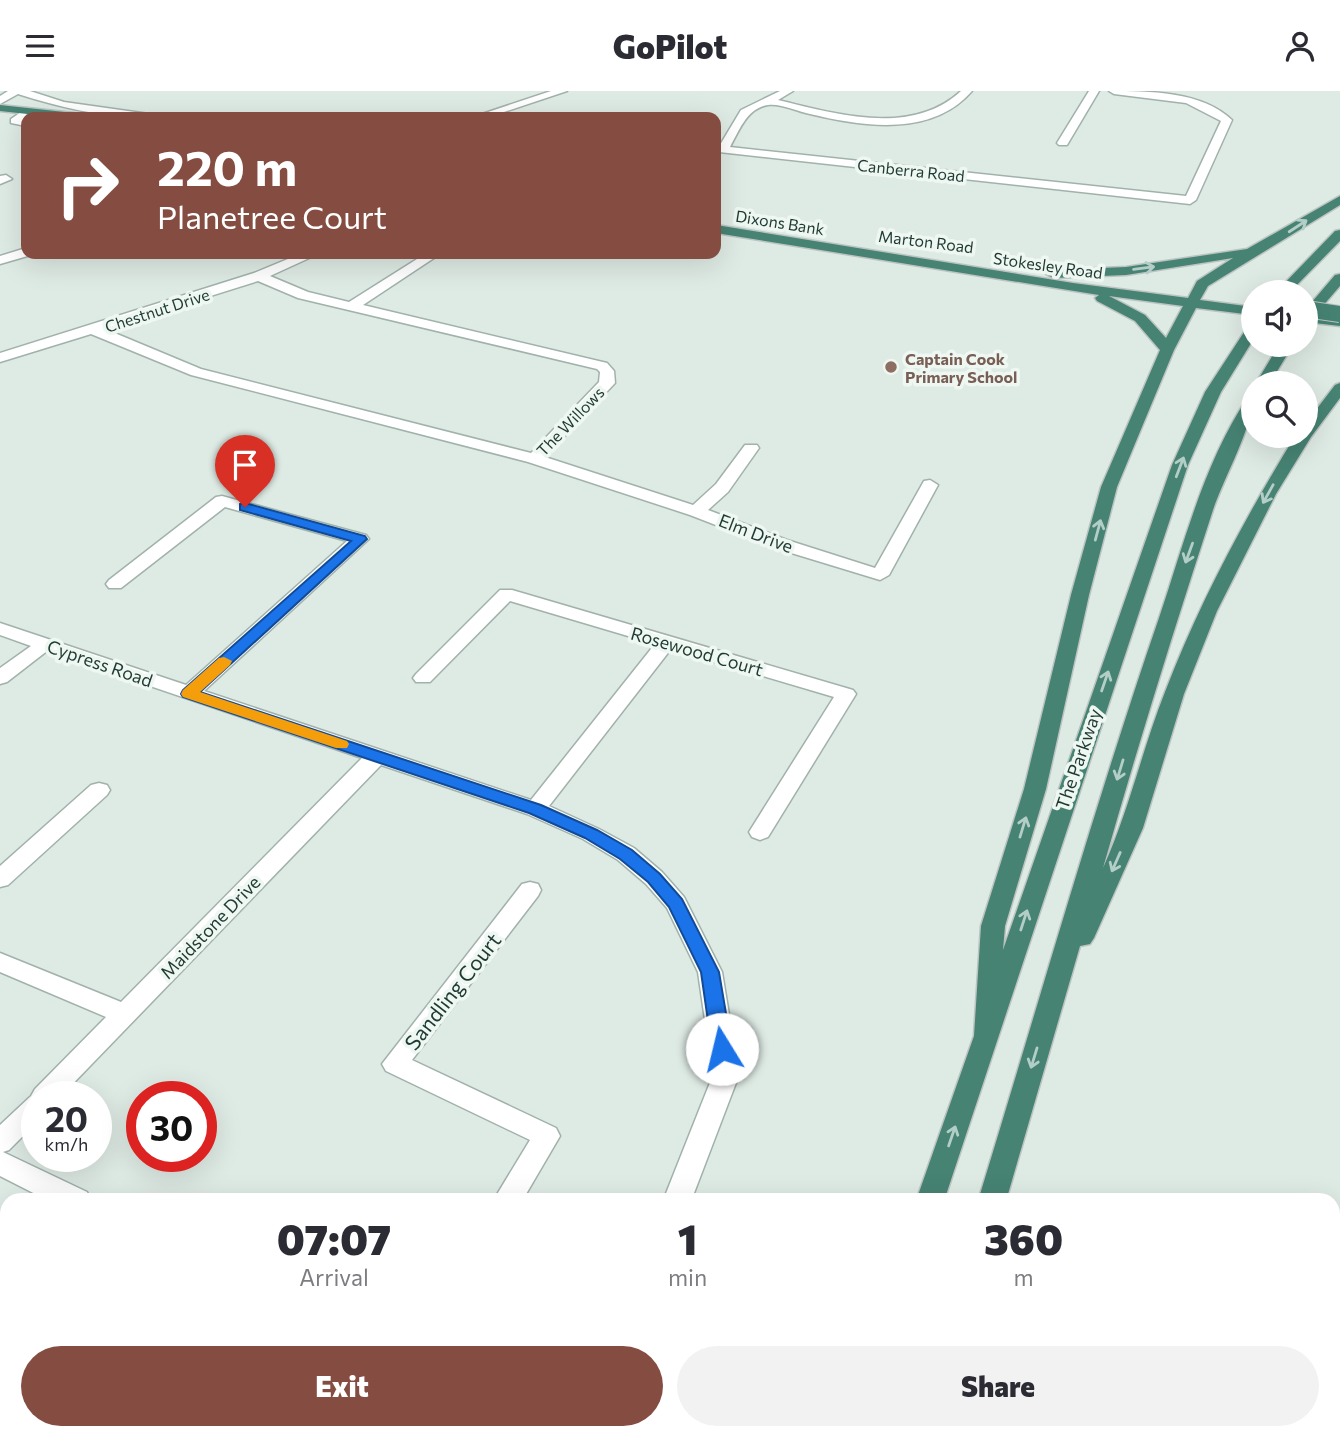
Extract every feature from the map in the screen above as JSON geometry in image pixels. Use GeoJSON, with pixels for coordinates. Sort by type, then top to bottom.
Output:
{"type":"FeatureCollection","features":[{"type":"Feature","properties":{"kind":"highway"},"geometry":{"type":"LineString","coordinates":[[0,108],[21,115]]}},
{"type":"Feature","properties":{"kind":"highway"},"geometry":{"type":"LineString","coordinates":[[986,1038],[993,926],[1035,789],[1064,657],[1109,487],[1167,350],[1202,284],[1340,199]]}},
{"type":"Feature","properties":{"kind":"highway","name":"Dixons Bank"},"geometry":{"type":"LineString","coordinates":[[721,230],[838,249]]}},
{"type":"Feature","properties":{"kind":"highway"},"geometry":{"type":"LineString","coordinates":[[1295,280],[1340,234]]}},
{"type":"Feature","properties":{"kind":"highway","name":"Stokesley Road"},"geometry":{"type":"LineString","coordinates":[[838,249],[1009,273],[1073,287],[1193,298],[1241,308]]}},
{"type":"Feature","properties":{"kind":"highway"},"geometry":{"type":"LineString","coordinates":[[1009,273],[1126,271],[1254,250]]}},
{"type":"Feature","properties":{"kind":"highway"},"geometry":{"type":"LineString","coordinates":[[1051,274],[1193,298]]}},
{"type":"Feature","properties":{"kind":"highway"},"geometry":{"type":"LineString","coordinates":[[1318,303],[1340,278]]}},
{"type":"Feature","properties":{"kind":"highway"},"geometry":{"type":"LineString","coordinates":[[1073,287],[1137,314],[1151,326],[1167,350]]}},
{"type":"Feature","properties":{"kind":"highway","name":"Stokesley Road"},"geometry":{"type":"LineString","coordinates":[[1214,301],[1241,302]]}},
{"type":"Feature","properties":{"kind":"highway"},"geometry":{"type":"LineString","coordinates":[[1318,311],[1340,314]]}},
{"type":"Feature","properties":{"kind":"highway"},"geometry":{"type":"LineString","coordinates":[[1318,319],[1340,322]]}},
{"type":"Feature","properties":{"kind":"highway","name":"The Parkway"},"geometry":{"type":"LineString","coordinates":[[933,1193],[1040,870],[1180,465],[1213,392],[1241,347]]}},
{"type":"Feature","properties":{"kind":"highway"},"geometry":{"type":"LineString","coordinates":[[1318,416],[1340,388]]}},
{"type":"Feature","properties":{"kind":"highway"},"geometry":{"type":"LineString","coordinates":[[994,1193],[1147,681],[1214,483],[1241,426]]}},
{"type":"Feature","properties":{"kind":"highway"},"geometry":{"type":"LineString","coordinates":[[1048,1013],[1132,828],[1174,694],[1208,611],[1268,494],[1296,448]]}},
{"type":"Feature","properties":{"kind":"street"},"geometry":{"type":"LineString","coordinates":[[0,101],[17,91],[62,105],[113,112]]}},
{"type":"Feature","properties":{"kind":"street"},"geometry":{"type":"LineString","coordinates":[[494,112],[562,91]]}},
{"type":"Feature","properties":{"kind":"street","name":"Canberra Road"},"geometry":{"type":"LineString","coordinates":[[721,146],[745,112],[788,91]]}},
{"type":"Feature","properties":{"kind":"street"},"geometry":{"type":"LineString","coordinates":[[768,101],[848,120],[900,121],[931,115],[956,106],[967,91]]}},
{"type":"Feature","properties":{"kind":"street"},"geometry":{"type":"LineString","coordinates":[[1063,143],[1094,91]]}},
{"type":"Feature","properties":{"kind":"street","name":"Canberra Road"},"geometry":{"type":"LineString","coordinates":[[721,149],[1190,200],[1227,120],[1214,109],[1192,101],[1114,91]]}},
{"type":"Feature","properties":{"kind":"street"},"geometry":{"type":"LineString","coordinates":[[0,260],[21,254]]}},
{"type":"Feature","properties":{"kind":"street","name":"Chestnut Drive"},"geometry":{"type":"LineString","coordinates":[[0,358],[259,276],[299,259]]}},
{"type":"Feature","properties":{"kind":"street"},"geometry":{"type":"LineString","coordinates":[[350,307],[426,259]]}},
{"type":"Feature","properties":{"kind":"street","name":"The Willows"},"geometry":{"type":"LineString","coordinates":[[95,330],[196,372],[534,459],[607,383],[607,371],[601,366],[303,295],[259,276]]}},
{"type":"Feature","properties":{"kind":"street"},"geometry":{"type":"LineString","coordinates":[[696,511],[722,488],[751,448]]}},
{"type":"Feature","properties":{"kind":"street","name":"Elm Drive"},"geometry":{"type":"LineString","coordinates":[[534,459],[696,511],[781,544],[880,575],[930,485]]}},
{"type":"Feature","properties":{"kind":"street"},"geometry":{"type":"LineString","coordinates":[[115,584],[222,501],[360,539],[189,694]]}},
{"type":"Feature","properties":{"kind":"street","name":"Rosewood Court"},"geometry":{"type":"LineString","coordinates":[[423,678],[506,594],[846,694],[760,832]]}},
{"type":"Feature","properties":{"kind":"street","name":"Cypress Road"},"geometry":{"type":"LineString","coordinates":[[0,629],[535,809],[591,834],[626,855],[654,878],[676,903],[710,972],[726,1075],[680,1193]]}},
{"type":"Feature","properties":{"kind":"street"},"geometry":{"type":"LineString","coordinates":[[535,809],[666,642]]}},
{"type":"Feature","properties":{"kind":"street"},"geometry":{"type":"LineString","coordinates":[[0,678],[45,644]]}},
{"type":"Feature","properties":{"kind":"street","name":"Maidstone Drive"},"geometry":{"type":"LineString","coordinates":[[60,1081],[376,757]]}},
{"type":"Feature","properties":{"kind":"street"},"geometry":{"type":"LineString","coordinates":[[0,879],[99,790]]}},
{"type":"Feature","properties":{"kind":"street","name":"Sandling Court"},"geometry":{"type":"LineString","coordinates":[[512,1193],[547,1136],[395,1064],[530,891]]}},
{"type":"Feature","properties":{"kind":"street"},"geometry":{"type":"LineString","coordinates":[[0,962],[126,1015]]}},
{"type":"Feature","properties":{"kind":"street"},"geometry":{"type":"LineString","coordinates":[[0,1142],[21,1121]]}},
{"type":"Feature","properties":{"kind":"street"},"geometry":{"type":"LineString","coordinates":[[0,1163],[61,1193]]}},
{"type":"Feature","properties":{"kind":"slow traffic"},"geometry":{"type":"LineString","coordinates":[[224,661],[189,694],[341,744]]}},
{"type":"Feature","properties":{"kind":"place","name":"Captain Cook Primary School"},"geometry":{"type":"Point","coordinates":[891,367]}},
{"type":"Feature","properties":{"kind":"route"},"geometry":{"type":"LineString","coordinates":[[245,507],[360,539],[189,694],[535,809],[591,834],[626,855],[654,878],[676,903],[710,972],[722,1049]]}}]}
